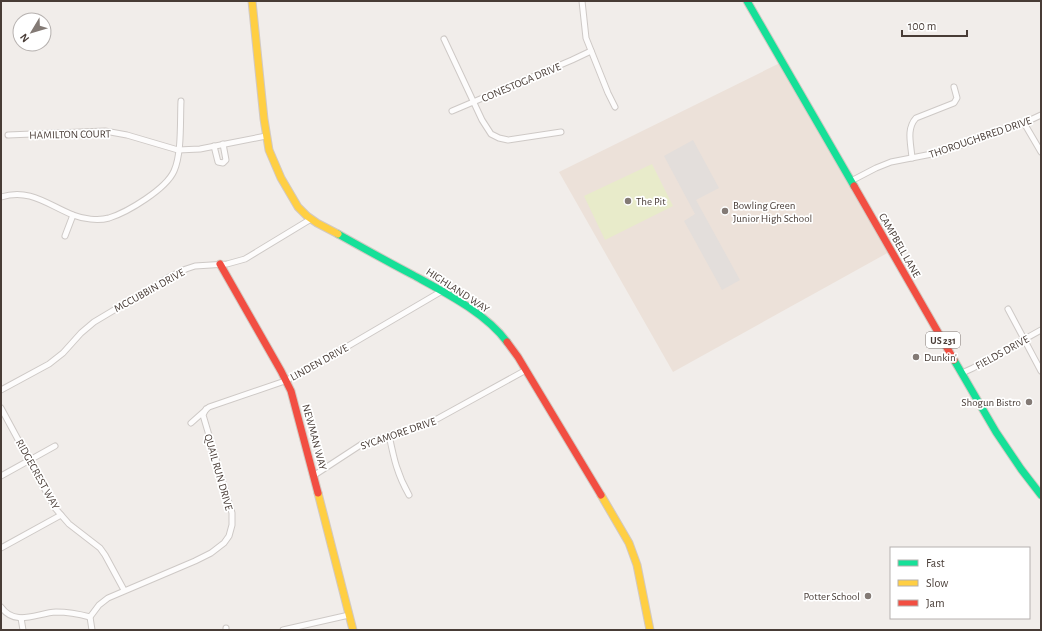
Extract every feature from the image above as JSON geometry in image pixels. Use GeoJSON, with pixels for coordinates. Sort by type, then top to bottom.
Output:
{"type":"FeatureCollection","features":[{"type":"Feature","properties":{"kind":"street","name":"HIGHLAND WAY"},"geometry":{"type":"LineString","coordinates":[[252,1],[266,136],[269,150],[281,178],[298,207],[311,219],[442,291],[472,310],[495,328],[510,345],[629,543],[637,565],[650,630]]}},
{"type":"Feature","properties":{"kind":"street"},"geometry":{"type":"LineString","coordinates":[[582,1],[584,28],[591,51],[615,107]]}},
{"type":"Feature","properties":{"kind":"street","name":"CAMPBELL LANE"},"geometry":{"type":"LineString","coordinates":[[747,1],[962,373],[1010,453],[1041,495]]}},
{"type":"Feature","properties":{"kind":"street"},"geometry":{"type":"LineString","coordinates":[[444,39],[482,120],[492,135],[508,140],[561,132]]}},
{"type":"Feature","properties":{"kind":"street","name":"CONESTOGA DRIVE"},"geometry":{"type":"LineString","coordinates":[[452,111],[591,51]]}},
{"type":"Feature","properties":{"kind":"street"},"geometry":{"type":"LineString","coordinates":[[912,158],[910,129],[912,123],[916,118],[954,103],[957,98],[954,87]]}},
{"type":"Feature","properties":{"kind":"street"},"geometry":{"type":"LineString","coordinates":[[1,197],[19,195],[37,198],[73,215],[85,218],[108,218],[150,196],[162,187],[169,179],[177,163],[181,101]]}},
{"type":"Feature","properties":{"kind":"street","name":"THOROUGHBRED DRIVE"},"geometry":{"type":"LineString","coordinates":[[851,181],[885,164],[942,152],[1024,123],[1041,115]]}},
{"type":"Feature","properties":{"kind":"street"},"geometry":{"type":"LineString","coordinates":[[1024,123],[1041,152]]}},
{"type":"Feature","properties":{"kind":"street","name":"HAMILTON COURT"},"geometry":{"type":"LineString","coordinates":[[8,135],[105,131],[127,135],[178,150],[200,149],[266,136]]}},
{"type":"Feature","properties":{"kind":"street"},"geometry":{"type":"LineString","coordinates":[[214,146],[218,162],[223,163],[226,160],[223,144]]}},
{"type":"Feature","properties":{"kind":"street"},"geometry":{"type":"LineString","coordinates":[[65,236],[73,215]]}},
{"type":"Feature","properties":{"kind":"street","name":"MCCUBBIN DRIVE"},"geometry":{"type":"LineString","coordinates":[[1,390],[49,364],[63,353],[81,333],[94,322],[165,280],[190,268],[235,262],[245,259],[311,219]]}},
{"type":"Feature","properties":{"kind":"street","name":"NEWMAN WAY"},"geometry":{"type":"LineString","coordinates":[[220,264],[286,380],[293,397],[353,630]]}},
{"type":"Feature","properties":{"kind":"street","name":"LINDEN DRIVE"},"geometry":{"type":"LineString","coordinates":[[191,423],[209,407],[286,380],[442,291]]}},
{"type":"Feature","properties":{"kind":"street"},"geometry":{"type":"LineString","coordinates":[[1008,309],[1041,371]]}},
{"type":"Feature","properties":{"kind":"street","name":"FIELDS DRIVE"},"geometry":{"type":"LineString","coordinates":[[962,373],[1041,330]]}},
{"type":"Feature","properties":{"kind":"street","name":"SYCAMORE DRIVE"},"geometry":{"type":"LineString","coordinates":[[313,476],[356,447],[389,435],[421,427],[441,418],[526,370]]}},
{"type":"Feature","properties":{"kind":"street","name":"RIDGECREST WAY"},"geometry":{"type":"LineString","coordinates":[[1,408],[55,508],[75,528],[100,548],[124,590]]}},
{"type":"Feature","properties":{"kind":"street","name":"QUAIL RUN DRIVE"},"geometry":{"type":"LineString","coordinates":[[90,617],[103,601],[124,590],[206,556],[224,543],[229,536],[232,525],[232,513],[203,415],[206,409]]}},
{"type":"Feature","properties":{"kind":"street"},"geometry":{"type":"LineString","coordinates":[[389,435],[395,465],[408,495]]}},
{"type":"Feature","properties":{"kind":"street"},"geometry":{"type":"LineString","coordinates":[[1,476],[55,446]]}},
{"type":"Feature","properties":{"kind":"street"},"geometry":{"type":"LineString","coordinates":[[1034,485],[1041,482]]}},
{"type":"Feature","properties":{"kind":"street"},"geometry":{"type":"LineString","coordinates":[[1,548],[61,515]]}},
{"type":"Feature","properties":{"kind":"street"},"geometry":{"type":"LineString","coordinates":[[1,607],[11,616],[21,618],[53,612],[63,612],[90,617],[92,630]]}},
{"type":"Feature","properties":{"kind":"street"},"geometry":{"type":"LineString","coordinates":[[283,630],[349,615]]}},
{"type":"Feature","properties":{"kind":"street"},"geometry":{"type":"LineString","coordinates":[[21,618],[24,630]]}},
{"type":"Feature","properties":{"kind":"shaded area","name":"Bowling Green Junior High School"},"geometry":{"type":"Polygon","coordinates":[[[782,62],[891,251],[673,372],[559,172],[782,62]]]}},
{"type":"Feature","properties":{"kind":"shaded area"},"geometry":{"type":"Polygon","coordinates":[[[693,140],[719,188],[696,200],[740,280],[722,290],[684,221],[695,214],[664,156],[693,140]]]}},
{"type":"Feature","properties":{"kind":"green space","name":"The Pit"},"geometry":{"type":"Polygon","coordinates":[[[652,164],[673,206],[605,240],[584,196],[652,164]]]}},
{"type":"Feature","properties":{"kind":"traffic: fast"},"geometry":{"type":"LineString","coordinates":[[747,1],[854,186]]}},
{"type":"Feature","properties":{"kind":"traffic: fast"},"geometry":{"type":"LineString","coordinates":[[338,234],[464,304],[488,322],[507,342]]}},
{"type":"Feature","properties":{"kind":"traffic: fast"},"geometry":{"type":"LineString","coordinates":[[954,360],[996,432],[1041,495]]}},
{"type":"Feature","properties":{"kind":"traffic: slow"},"geometry":{"type":"LineString","coordinates":[[252,1],[264,119],[269,150],[281,178],[298,207],[317,223],[338,234]]}},
{"type":"Feature","properties":{"kind":"traffic: slow"},"geometry":{"type":"LineString","coordinates":[[318,493],[353,630]]}},
{"type":"Feature","properties":{"kind":"traffic: slow"},"geometry":{"type":"LineString","coordinates":[[601,495],[629,543],[637,565],[650,630]]}},
{"type":"Feature","properties":{"kind":"traffic: jam"},"geometry":{"type":"LineString","coordinates":[[854,186],[954,360]]}},
{"type":"Feature","properties":{"kind":"traffic: jam"},"geometry":{"type":"LineString","coordinates":[[220,264],[291,391],[318,493]]}},
{"type":"Feature","properties":{"kind":"traffic: jam"},"geometry":{"type":"LineString","coordinates":[[507,342],[518,357],[601,495]]}},
{"type":"Feature","properties":{"kind":"place","name":"The Pit"},"geometry":{"type":"Point","coordinates":[628,201]}},
{"type":"Feature","properties":{"kind":"place","name":"Bowling Green Junior High School"},"geometry":{"type":"Point","coordinates":[725,211]}},
{"type":"Feature","properties":{"kind":"place","name":"Dunkin'"},"geometry":{"type":"Point","coordinates":[916,357]}},
{"type":"Feature","properties":{"kind":"place","name":"Shogun Bistro"},"geometry":{"type":"Point","coordinates":[1029,402]}},
{"type":"Feature","properties":{"kind":"place","name":"Potter School"},"geometry":{"type":"Point","coordinates":[868,596]}}]}
